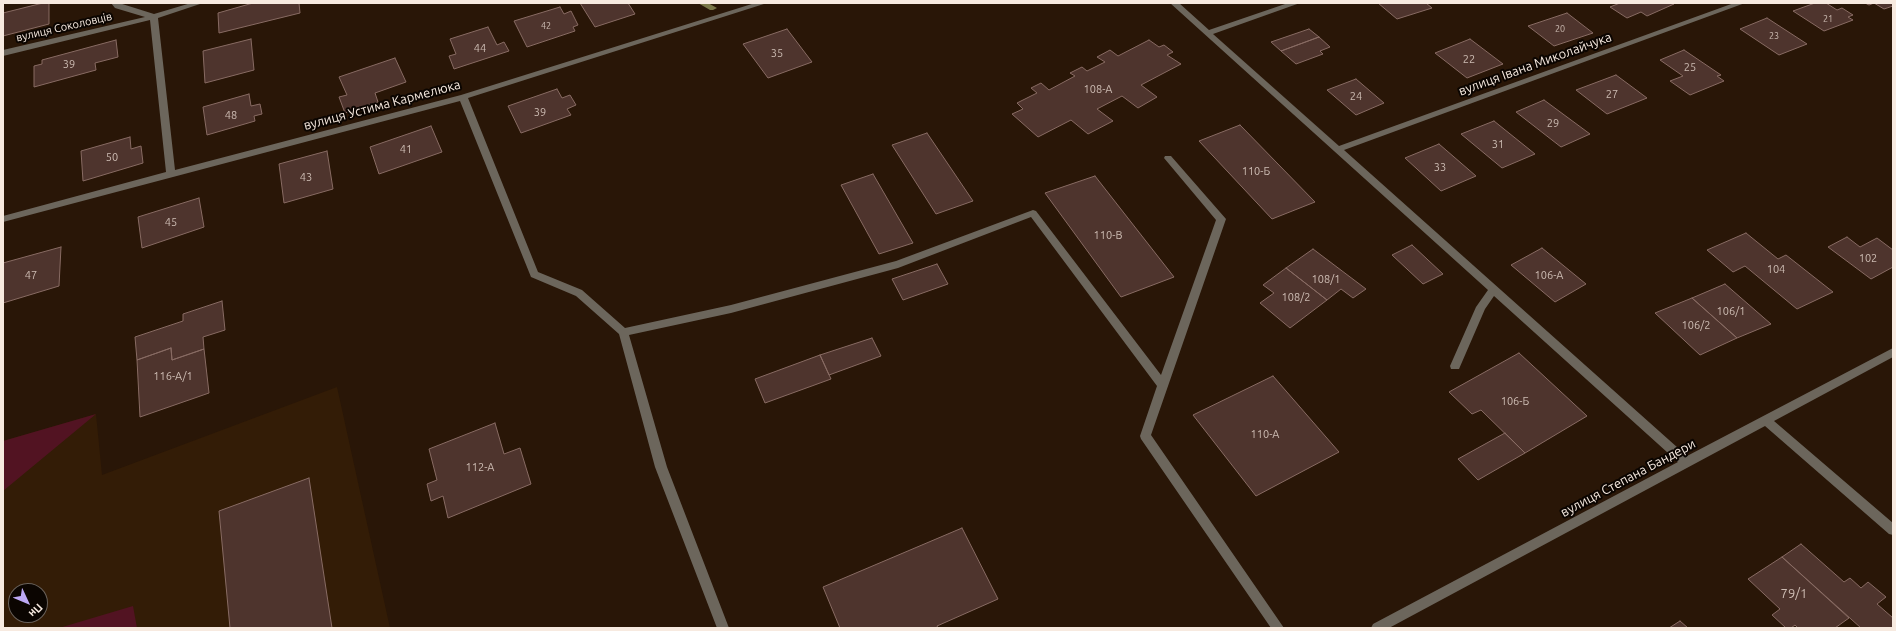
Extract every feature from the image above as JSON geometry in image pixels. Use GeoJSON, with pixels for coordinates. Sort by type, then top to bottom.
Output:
{"type":"FeatureCollection","features":[{"type":"Feature","properties":{"kind":"street"},"geometry":{"type":"LineString","coordinates":[[115,3],[154,17],[171,174]]}},
{"type":"Feature","properties":{"kind":"street","name":"вулиця Соколовців"},"geometry":{"type":"LineString","coordinates":[[3,53],[154,17],[200,3]]}},
{"type":"Feature","properties":{"kind":"street","name":"вулиця Устима Кармелюка"},"geometry":{"type":"LineString","coordinates":[[3,219],[462,97],[743,6],[763,3]]}},
{"type":"Feature","properties":{"kind":"street"},"geometry":{"type":"LineString","coordinates":[[1174,3],[1686,462]]}},
{"type":"Feature","properties":{"kind":"street"},"geometry":{"type":"LineString","coordinates":[[1207,32],[1296,3]]}},
{"type":"Feature","properties":{"kind":"street","name":"вулиця Івана Миколайчука"},"geometry":{"type":"LineString","coordinates":[[1338,149],[1741,3]]}},
{"type":"Feature","properties":{"kind":"street"},"geometry":{"type":"LineString","coordinates":[[462,97],[534,274],[579,293],[623,332],[661,467],[723,628]]}},
{"type":"Feature","properties":{"kind":"street"},"geometry":{"type":"LineString","coordinates":[[1168,158],[1221,219],[1145,436],[1278,628]]}},
{"type":"Feature","properties":{"kind":"street"},"geometry":{"type":"LineString","coordinates":[[623,332],[731,309],[898,264],[1033,213],[1163,386]]}},
{"type":"Feature","properties":{"kind":"street"},"geometry":{"type":"LineString","coordinates":[[1455,366],[1481,307],[1494,289]]}},
{"type":"Feature","properties":{"kind":"street","name":"вулиця Степана Бандери"},"geometry":{"type":"LineString","coordinates":[[1377,628],[1893,352]]}},
{"type":"Feature","properties":{"kind":"street"},"geometry":{"type":"LineString","coordinates":[[1766,420],[1893,530]]}},
{"type":"Feature","properties":{"kind":"shaded area"},"geometry":{"type":"Polygon","coordinates":[[[337,387],[390,628],[3,628],[3,441],[96,414],[102,475],[337,387]]]}},
{"type":"Feature","properties":{"kind":"shaded area"},"geometry":{"type":"Polygon","coordinates":[[[96,414],[3,491],[3,441],[96,414]]]}},
{"type":"Feature","properties":{"kind":"shaded area"},"geometry":{"type":"Polygon","coordinates":[[[133,606],[137,628],[59,628],[133,606]]]}},
{"type":"Feature","properties":{"kind":"building"},"geometry":{"type":"Polygon","coordinates":[[[43,3],[49,3],[49,24],[3,36],[3,13],[43,3]]]}},
{"type":"Feature","properties":{"kind":"building"},"geometry":{"type":"Polygon","coordinates":[[[253,3],[299,3],[300,13],[219,33],[218,13],[253,3]]]}},
{"type":"Feature","properties":{"kind":"building"},"geometry":{"type":"Polygon","coordinates":[[[580,3],[628,3],[635,14],[595,27],[580,3]]]}},
{"type":"Feature","properties":{"kind":"building"},"geometry":{"type":"Polygon","coordinates":[[[1378,3],[1426,3],[1432,8],[1397,19],[1378,3]]]}},
{"type":"Feature","properties":{"kind":"building"},"geometry":{"type":"Polygon","coordinates":[[[1620,3],[1674,4],[1647,16],[1641,12],[1627,18],[1610,7],[1620,3]]]}},
{"type":"Feature","properties":{"kind":"building"},"geometry":{"type":"Polygon","coordinates":[[[1815,3],[1826,3],[1837,10],[1842,8],[1853,15],[1848,17],[1853,20],[1824,31],[1793,11],[1815,3]]]}},
{"type":"Feature","properties":{"kind":"building"},"geometry":{"type":"Polygon","coordinates":[[[1874,3],[1893,3],[1893,6],[1884,9],[1874,3]]]}},
{"type":"Feature","properties":{"kind":"building"},"geometry":{"type":"Polygon","coordinates":[[[560,7],[564,14],[571,11],[578,25],[573,27],[575,31],[527,47],[514,21],[560,7]]]}},
{"type":"Feature","properties":{"kind":"building"},"geometry":{"type":"Polygon","coordinates":[[[1567,13],[1593,33],[1554,46],[1528,26],[1567,13]]]}},
{"type":"Feature","properties":{"kind":"building"},"geometry":{"type":"Polygon","coordinates":[[[1767,18],[1807,44],[1779,55],[1740,29],[1767,18]]]}},
{"type":"Feature","properties":{"kind":"building"},"geometry":{"type":"Polygon","coordinates":[[[488,27],[497,45],[504,42],[509,51],[454,69],[449,56],[456,54],[450,39],[488,27]]]}},
{"type":"Feature","properties":{"kind":"building"},"geometry":{"type":"Polygon","coordinates":[[[787,29],[812,62],[768,78],[743,44],[787,29]]]}},
{"type":"Feature","properties":{"kind":"building"},"geometry":{"type":"Polygon","coordinates":[[[1309,29],[1319,37],[1281,51],[1271,42],[1309,29]]]}},
{"type":"Feature","properties":{"kind":"building"},"geometry":{"type":"Polygon","coordinates":[[[1319,37],[1330,47],[1320,51],[1323,54],[1296,64],[1281,51],[1319,37]]]}},
{"type":"Feature","properties":{"kind":"building"},"geometry":{"type":"Polygon","coordinates":[[[251,39],[254,70],[205,83],[203,51],[251,39]]]}},
{"type":"Feature","properties":{"kind":"building"},"geometry":{"type":"Polygon","coordinates":[[[1470,39],[1503,64],[1467,78],[1435,53],[1470,39]]]}},
{"type":"Feature","properties":{"kind":"building"},"geometry":{"type":"Polygon","coordinates":[[[116,40],[118,57],[95,63],[96,70],[34,87],[34,66],[42,64],[42,60],[116,40]]]}},
{"type":"Feature","properties":{"kind":"building"},"geometry":{"type":"Polygon","coordinates":[[[1149,40],[1159,47],[1164,45],[1173,52],[1167,55],[1181,64],[1141,85],[1157,97],[1138,108],[1122,96],[1097,109],[1113,121],[1088,134],[1071,120],[1038,137],[1012,114],[1023,109],[1017,103],[1037,93],[1031,88],[1041,83],[1049,90],[1075,76],[1070,73],[1082,67],[1087,71],[1105,62],[1097,57],[1110,50],[1118,56],[1149,40]]]}},
{"type":"Feature","properties":{"kind":"building"},"geometry":{"type":"Polygon","coordinates":[[[1684,50],[1721,75],[1717,76],[1724,81],[1690,95],[1670,81],[1683,76],[1660,60],[1684,50]]]}},
{"type":"Feature","properties":{"kind":"building"},"geometry":{"type":"Polygon","coordinates":[[[395,58],[406,82],[375,93],[378,102],[345,113],[339,97],[347,95],[339,77],[395,58]]]}},
{"type":"Feature","properties":{"kind":"building"},"geometry":{"type":"Polygon","coordinates":[[[1616,75],[1647,98],[1607,114],[1576,90],[1616,75]]]}},
{"type":"Feature","properties":{"kind":"building"},"geometry":{"type":"Polygon","coordinates":[[[1356,79],[1384,103],[1356,115],[1327,90],[1356,79]]]}},
{"type":"Feature","properties":{"kind":"building"},"geometry":{"type":"Polygon","coordinates":[[[557,89],[562,98],[570,95],[576,105],[567,109],[571,115],[521,133],[508,106],[557,89]]]}},
{"type":"Feature","properties":{"kind":"building"},"geometry":{"type":"Polygon","coordinates":[[[249,94],[251,106],[260,104],[262,114],[254,116],[255,121],[207,135],[203,107],[249,94]]]}},
{"type":"Feature","properties":{"kind":"building"},"geometry":{"type":"Polygon","coordinates":[[[1544,100],[1590,134],[1561,147],[1516,112],[1544,100]]]}},
{"type":"Feature","properties":{"kind":"building"},"geometry":{"type":"Polygon","coordinates":[[[1494,121],[1535,154],[1502,168],[1461,134],[1494,121]]]}},
{"type":"Feature","properties":{"kind":"building"},"geometry":{"type":"Polygon","coordinates":[[[1240,125],[1315,202],[1272,219],[1199,141],[1240,125]]]}},
{"type":"Feature","properties":{"kind":"building"},"geometry":{"type":"Polygon","coordinates":[[[431,126],[442,152],[379,174],[370,147],[431,126]]]}},
{"type":"Feature","properties":{"kind":"building"},"geometry":{"type":"Polygon","coordinates":[[[927,133],[973,201],[936,214],[892,145],[927,133]]]}},
{"type":"Feature","properties":{"kind":"building"},"geometry":{"type":"Polygon","coordinates":[[[130,137],[131,149],[141,146],[143,163],[83,181],[81,151],[130,137]]]}},
{"type":"Feature","properties":{"kind":"building"},"geometry":{"type":"Polygon","coordinates":[[[1439,144],[1476,176],[1441,191],[1405,158],[1439,144]]]}},
{"type":"Feature","properties":{"kind":"building"},"geometry":{"type":"Polygon","coordinates":[[[327,151],[333,189],[284,203],[279,164],[327,151]]]}},
{"type":"Feature","properties":{"kind":"building"},"geometry":{"type":"Polygon","coordinates":[[[873,174],[913,243],[879,254],[841,185],[873,174]]]}},
{"type":"Feature","properties":{"kind":"building"},"geometry":{"type":"Polygon","coordinates":[[[1095,176],[1174,277],[1121,297],[1045,193],[1095,176]]]}},
{"type":"Feature","properties":{"kind":"building"},"geometry":{"type":"Polygon","coordinates":[[[199,198],[204,227],[142,248],[138,217],[199,198]]]}},
{"type":"Feature","properties":{"kind":"building"},"geometry":{"type":"Polygon","coordinates":[[[1746,233],[1778,259],[1786,255],[1833,292],[1797,309],[1745,266],[1733,272],[1707,250],[1746,233]]]}},
{"type":"Feature","properties":{"kind":"building"},"geometry":{"type":"Polygon","coordinates":[[[1847,237],[1860,247],[1877,238],[1893,250],[1893,267],[1871,279],[1828,247],[1847,237]]]}},
{"type":"Feature","properties":{"kind":"building"},"geometry":{"type":"Polygon","coordinates":[[[1412,245],[1443,274],[1423,284],[1392,255],[1412,245]]]}},
{"type":"Feature","properties":{"kind":"building"},"geometry":{"type":"Polygon","coordinates":[[[61,247],[59,286],[3,303],[3,263],[61,247]]]}},
{"type":"Feature","properties":{"kind":"building"},"geometry":{"type":"Polygon","coordinates":[[[1542,248],[1586,284],[1555,302],[1511,265],[1542,248]]]}},
{"type":"Feature","properties":{"kind":"building"},"geometry":{"type":"Polygon","coordinates":[[[1313,249],[1366,289],[1353,298],[1341,289],[1327,300],[1286,268],[1313,249]]]}},
{"type":"Feature","properties":{"kind":"building"},"geometry":{"type":"Polygon","coordinates":[[[937,264],[948,284],[903,300],[892,279],[937,264]]]}},
{"type":"Feature","properties":{"kind":"building"},"geometry":{"type":"Polygon","coordinates":[[[1286,268],[1327,300],[1290,328],[1260,303],[1274,293],[1263,285],[1286,268]]]}},
{"type":"Feature","properties":{"kind":"building"},"geometry":{"type":"Polygon","coordinates":[[[1725,284],[1771,324],[1737,338],[1692,298],[1725,284]]]}},
{"type":"Feature","properties":{"kind":"building"},"geometry":{"type":"Polygon","coordinates":[[[1692,298],[1737,338],[1700,355],[1655,313],[1692,298]]]}},
{"type":"Feature","properties":{"kind":"building"},"geometry":{"type":"Polygon","coordinates":[[[222,301],[225,330],[203,337],[204,349],[172,360],[171,348],[137,360],[135,337],[183,321],[183,314],[222,301]]]}},
{"type":"Feature","properties":{"kind":"building"},"geometry":{"type":"Polygon","coordinates":[[[872,338],[881,356],[829,375],[820,355],[872,338]]]}},
{"type":"Feature","properties":{"kind":"building"},"geometry":{"type":"Polygon","coordinates":[[[171,348],[172,360],[204,349],[209,393],[140,417],[137,360],[171,348]]]}},
{"type":"Feature","properties":{"kind":"building"},"geometry":{"type":"Polygon","coordinates":[[[1519,353],[1587,416],[1525,453],[1481,410],[1472,414],[1449,392],[1519,353]]]}},
{"type":"Feature","properties":{"kind":"building"},"geometry":{"type":"Polygon","coordinates":[[[820,355],[831,379],[765,403],[755,379],[820,355]]]}},
{"type":"Feature","properties":{"kind":"building"},"geometry":{"type":"Polygon","coordinates":[[[1273,376],[1339,452],[1256,496],[1193,415],[1273,376]]]}},
{"type":"Feature","properties":{"kind":"building"},"geometry":{"type":"Polygon","coordinates":[[[495,423],[504,454],[520,448],[531,484],[448,518],[443,496],[431,501],[427,484],[437,480],[429,449],[495,423]]]}},
{"type":"Feature","properties":{"kind":"building"},"geometry":{"type":"Polygon","coordinates":[[[1505,433],[1525,453],[1478,480],[1458,459],[1505,433]]]}},
{"type":"Feature","properties":{"kind":"building"},"geometry":{"type":"Polygon","coordinates":[[[309,478],[332,628],[230,628],[219,511],[309,478]]]}},
{"type":"Feature","properties":{"kind":"building"},"geometry":{"type":"Polygon","coordinates":[[[962,528],[998,599],[937,626],[938,628],[840,628],[823,587],[962,528]]]}},
{"type":"Feature","properties":{"kind":"building"},"geometry":{"type":"Polygon","coordinates":[[[1801,544],[1844,582],[1850,578],[1861,588],[1868,582],[1886,597],[1877,604],[1893,618],[1893,628],[1861,628],[1782,557],[1801,544]]]}},
{"type":"Feature","properties":{"kind":"building"},"geometry":{"type":"Polygon","coordinates":[[[1782,557],[1849,618],[1835,628],[1798,628],[1795,625],[1791,628],[1786,628],[1772,615],[1780,609],[1748,579],[1782,557]]]}},
{"type":"Feature","properties":{"kind":"building"},"geometry":{"type":"Polygon","coordinates":[[[1680,621],[1688,628],[1669,628],[1680,621]]]}},
{"type":"Feature","properties":{"kind":"waterway"},"geometry":{"type":"LineString","coordinates":[[702,3],[713,8]]}}]}
